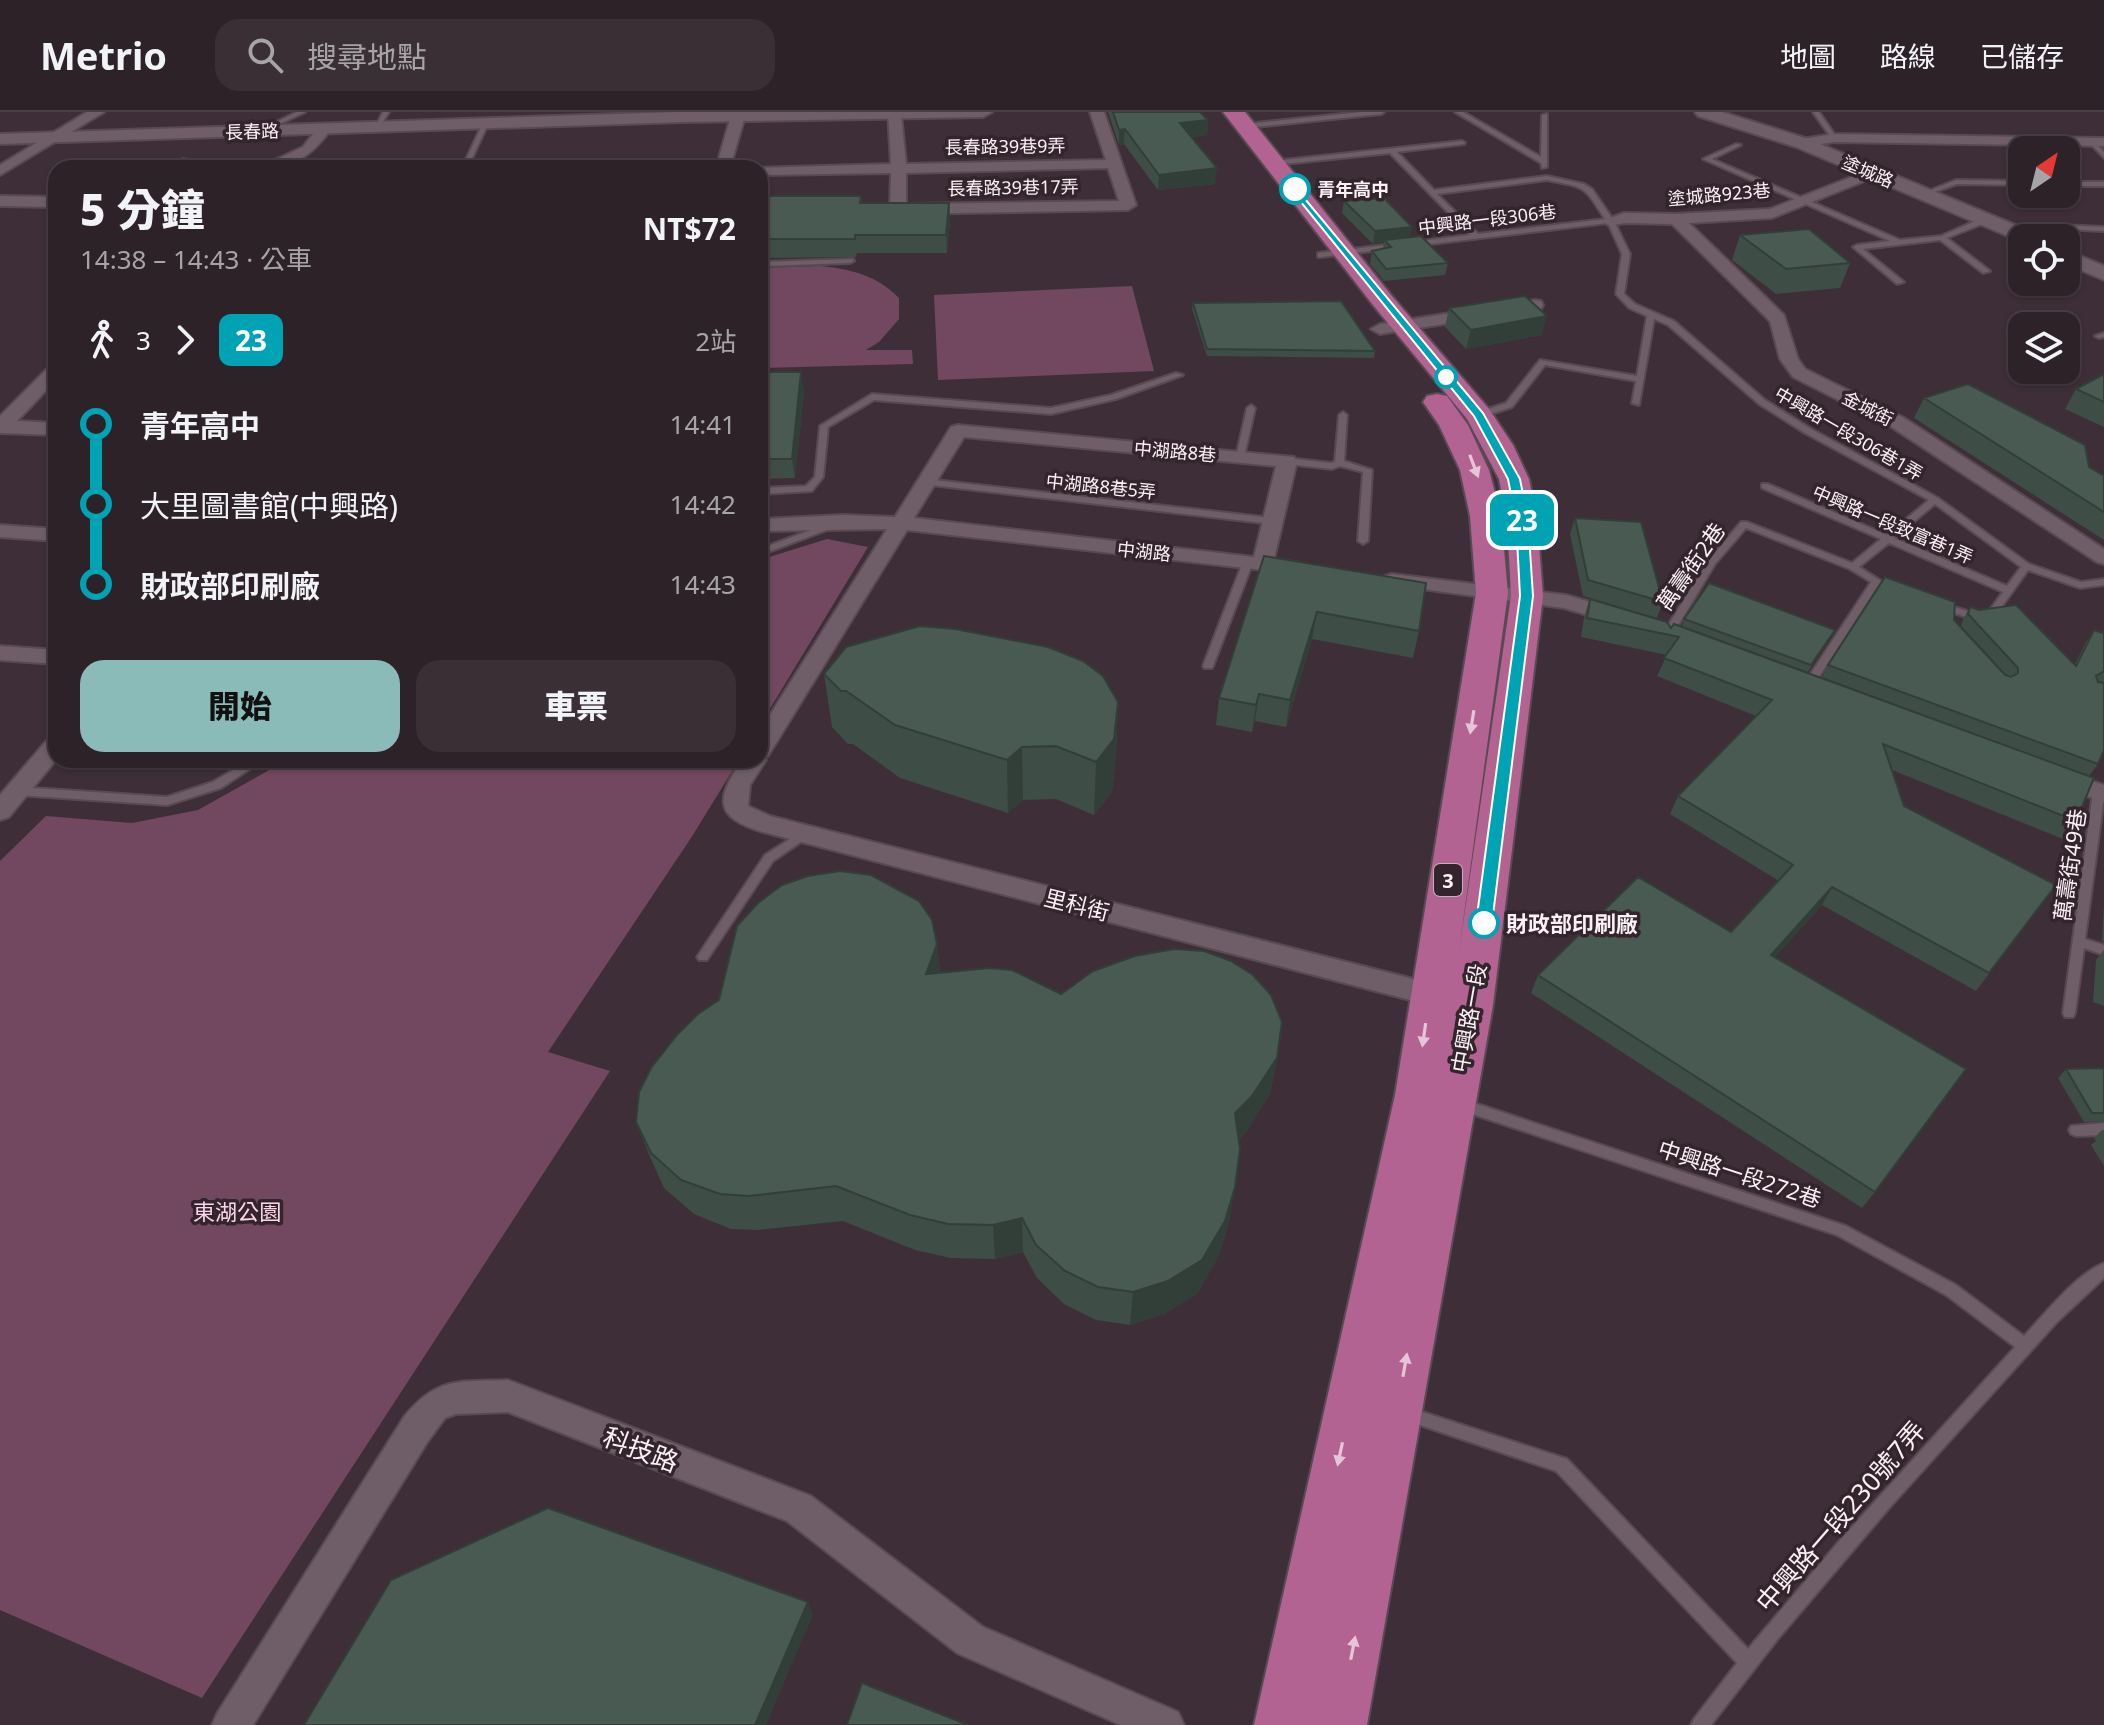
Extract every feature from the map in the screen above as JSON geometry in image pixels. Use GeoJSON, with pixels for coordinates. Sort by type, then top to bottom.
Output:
{"type":"FeatureCollection","features":[{"type":"Feature","properties":{"kind":"main road","name":"中興路一段"},"geometry":{"type":"LineString","coordinates":[[1230,117],[1274,163],[1333,254]]}},
{"type":"Feature","properties":{"kind":"main road","name":"中興路一段"},"geometry":{"type":"LineString","coordinates":[[1230,117],[1392,328],[1459,430],[1478,476],[1509,595],[1472,1005],[1435,1099],[1283,1725]]}},
{"type":"Feature","properties":{"kind":"main road","name":"中興路一段"},"geometry":{"type":"LineString","coordinates":[[1338,1725],[1397,1410],[1435,1099],[1430,995],[1522,520],[1514,479],[1479,415],[1392,328]]}},
{"type":"Feature","properties":{"kind":"street"},"geometry":{"type":"LineString","coordinates":[[0,171],[97,112]]}},
{"type":"Feature","properties":{"kind":"street","name":"長春路"},"geometry":{"type":"LineString","coordinates":[[0,139],[324,129],[382,120],[485,124],[572,117],[684,114],[983,112]]}},
{"type":"Feature","properties":{"kind":"street"},"geometry":{"type":"LineString","coordinates":[[1097,112],[1112,164]]}},
{"type":"Feature","properties":{"kind":"street","name":"塗城路"},"geometry":{"type":"LineString","coordinates":[[1704,112],[1802,143],[2008,228]]}},
{"type":"Feature","properties":{"kind":"street"},"geometry":{"type":"LineString","coordinates":[[893,113],[899,168]]}},
{"type":"Feature","properties":{"kind":"street"},"geometry":{"type":"LineString","coordinates":[[725,160],[738,116]]}},
{"type":"Feature","properties":{"kind":"street"},"geometry":{"type":"LineString","coordinates":[[284,160],[308,150],[324,129]]}},
{"type":"Feature","properties":{"kind":"street"},"geometry":{"type":"LineString","coordinates":[[1802,143],[1834,138],[2098,142]]}},
{"type":"Feature","properties":{"kind":"street","name":"長春路39巷9弄"},"geometry":{"type":"LineString","coordinates":[[768,171],[1112,164]]}},
{"type":"Feature","properties":{"kind":"street","name":"長春路39巷17弄"},"geometry":{"type":"LineString","coordinates":[[899,168],[898,209],[1128,205],[1112,164]]}},
{"type":"Feature","properties":{"kind":"street","name":"塗城路923巷"},"geometry":{"type":"LineString","coordinates":[[1610,221],[1772,213],[1872,173]]}},
{"type":"Feature","properties":{"kind":"street"},"geometry":{"type":"LineString","coordinates":[[0,201],[48,202]]}},
{"type":"Feature","properties":{"kind":"street","name":"金城街"},"geometry":{"type":"LineString","coordinates":[[1676,219],[1778,319],[1789,359],[1799,373],[1897,422],[2104,558]]}},
{"type":"Feature","properties":{"kind":"street"},"geometry":{"type":"LineString","coordinates":[[2080,263],[2104,274]]}},
{"type":"Feature","properties":{"kind":"street"},"geometry":{"type":"LineString","coordinates":[[1392,328],[1535,305]]}},
{"type":"Feature","properties":{"kind":"street"},"geometry":{"type":"LineString","coordinates":[[1,426],[48,378]]}},
{"type":"Feature","properties":{"kind":"street"},"geometry":{"type":"LineString","coordinates":[[1,426],[48,429]]}},
{"type":"Feature","properties":{"kind":"street","name":"中湖路8巷"},"geometry":{"type":"LineString","coordinates":[[925,482],[958,431],[1287,461]]}},
{"type":"Feature","properties":{"kind":"street"},"geometry":{"type":"LineString","coordinates":[[1255,563],[1273,521],[1287,461]]}},
{"type":"Feature","properties":{"kind":"street"},"geometry":{"type":"LineString","coordinates":[[768,737],[925,482]]}},
{"type":"Feature","properties":{"kind":"street","name":"中湖路"},"geometry":{"type":"LineString","coordinates":[[768,525],[843,521],[901,523],[1324,572]]}},
{"type":"Feature","properties":{"kind":"street"},"geometry":{"type":"LineString","coordinates":[[3,534],[48,535]]}},
{"type":"Feature","properties":{"kind":"street"},"geometry":{"type":"LineString","coordinates":[[1370,577],[1566,602],[1697,642]]}},
{"type":"Feature","properties":{"kind":"street"},"geometry":{"type":"LineString","coordinates":[[0,653],[48,656]]}},
{"type":"Feature","properties":{"kind":"street"},"geometry":{"type":"LineString","coordinates":[[1781,674],[1816,687]]}},
{"type":"Feature","properties":{"kind":"street"},"geometry":{"type":"LineString","coordinates":[[0,811],[8,790],[48,752]]}},
{"type":"Feature","properties":{"kind":"street","name":"里科街"},"geometry":{"type":"LineString","coordinates":[[749,768],[738,785],[736,810],[763,823],[1472,1005]]}},
{"type":"Feature","properties":{"kind":"street"},"geometry":{"type":"LineString","coordinates":[[2041,771],[2101,793]]}},
{"type":"Feature","properties":{"kind":"street","name":"科技路"},"geometry":{"type":"LineString","coordinates":[[231,1725],[416,1429],[434,1406],[456,1398],[508,1396],[799,1508],[970,1640],[1165,1725]]}},
{"type":"Feature","properties":{"kind":"lane"},"geometry":{"type":"LineString","coordinates":[[263,130],[302,112]]}},
{"type":"Feature","properties":{"kind":"lane"},"geometry":{"type":"LineString","coordinates":[[1230,117],[1381,112]]}},
{"type":"Feature","properties":{"kind":"lane"},"geometry":{"type":"LineString","coordinates":[[1458,112],[1542,161]]}},
{"type":"Feature","properties":{"kind":"lane"},"geometry":{"type":"LineString","coordinates":[[1816,112],[1834,138]]}},
{"type":"Feature","properties":{"kind":"lane"},"geometry":{"type":"LineString","coordinates":[[1545,115],[1542,161],[1547,178]]}},
{"type":"Feature","properties":{"kind":"lane"},"geometry":{"type":"LineString","coordinates":[[468,160],[485,124]]}},
{"type":"Feature","properties":{"kind":"lane"},"geometry":{"type":"LineString","coordinates":[[2098,142],[2104,156]]}},
{"type":"Feature","properties":{"kind":"lane"},"geometry":{"type":"LineString","coordinates":[[1274,163],[1462,143]]}},
{"type":"Feature","properties":{"kind":"lane"},"geometry":{"type":"LineString","coordinates":[[1738,145],[1706,159],[1898,242]]}},
{"type":"Feature","properties":{"kind":"lane"},"geometry":{"type":"LineString","coordinates":[[1392,151],[1475,236]]}},
{"type":"Feature","properties":{"kind":"lane"},"geometry":{"type":"LineString","coordinates":[[1433,192],[1547,178],[1582,185],[1590,190],[1610,221]]}},
{"type":"Feature","properties":{"kind":"lane"},"geometry":{"type":"LineString","coordinates":[[1924,194],[1956,182],[2008,183]]}},
{"type":"Feature","properties":{"kind":"lane"},"geometry":{"type":"LineString","coordinates":[[2080,184],[2104,184]]}},
{"type":"Feature","properties":{"kind":"lane"},"geometry":{"type":"LineString","coordinates":[[1900,282],[1857,247],[1942,238],[1987,219]]}},
{"type":"Feature","properties":{"kind":"lane","name":"中興路一段306巷"},"geometry":{"type":"LineString","coordinates":[[1333,254],[1610,221]]}},
{"type":"Feature","properties":{"kind":"lane","name":"中興路一段306巷1弄"},"geometry":{"type":"LineString","coordinates":[[1610,221],[1626,254],[1620,294],[1632,306],[1671,323],[1762,402],[1808,431],[1935,500],[2026,566],[2080,585],[2104,582]]}},
{"type":"Feature","properties":{"kind":"lane"},"geometry":{"type":"LineString","coordinates":[[2080,228],[2104,229]]}},
{"type":"Feature","properties":{"kind":"lane"},"geometry":{"type":"LineString","coordinates":[[1942,238],[1986,271]]}},
{"type":"Feature","properties":{"kind":"lane"},"geometry":{"type":"LineString","coordinates":[[768,264],[850,261]]}},
{"type":"Feature","properties":{"kind":"lane"},"geometry":{"type":"LineString","coordinates":[[1636,403],[1651,316]]}},
{"type":"Feature","properties":{"kind":"lane"},"geometry":{"type":"LineString","coordinates":[[1479,415],[1509,405],[1543,362],[1640,379]]}},
{"type":"Feature","properties":{"kind":"lane"},"geometry":{"type":"LineString","coordinates":[[768,491],[809,489],[819,477],[824,426],[872,397],[1051,411],[1113,397],[1179,375]]}},
{"type":"Feature","properties":{"kind":"lane"},"geometry":{"type":"LineString","coordinates":[[1240,457],[1251,408]]}},
{"type":"Feature","properties":{"kind":"lane"},"geometry":{"type":"LineString","coordinates":[[1339,463],[1343,415]]}},
{"type":"Feature","properties":{"kind":"lane"},"geometry":{"type":"LineString","coordinates":[[1287,461],[1332,466],[1339,463],[1368,470],[1363,541]]}},
{"type":"Feature","properties":{"kind":"lane","name":"中湖路8巷5弄"},"geometry":{"type":"LineString","coordinates":[[925,482],[1273,521]]}},
{"type":"Feature","properties":{"kind":"lane","name":"中興路一段致富巷1弄"},"geometry":{"type":"LineString","coordinates":[[1765,486],[2009,591]]}},
{"type":"Feature","properties":{"kind":"lane"},"geometry":{"type":"LineString","coordinates":[[1889,586],[1853,567],[1935,500]]}},
{"type":"Feature","properties":{"kind":"lane"},"geometry":{"type":"LineString","coordinates":[[768,549],[843,521]]}},
{"type":"Feature","properties":{"kind":"lane","name":"萬壽街2巷"},"geometry":{"type":"LineString","coordinates":[[1654,628],[1744,524],[1853,567]]}},
{"type":"Feature","properties":{"kind":"lane"},"geometry":{"type":"LineString","coordinates":[[1208,666],[1255,563]]}},
{"type":"Feature","properties":{"kind":"lane"},"geometry":{"type":"LineString","coordinates":[[1930,602],[1955,617],[1992,614],[2026,566]]}},
{"type":"Feature","properties":{"kind":"lane"},"geometry":{"type":"LineString","coordinates":[[1816,687],[1876,581]]}},
{"type":"Feature","properties":{"kind":"lane"},"geometry":{"type":"LineString","coordinates":[[8,790],[167,801],[217,785],[245,768]]}},
{"type":"Feature","properties":{"kind":"lane","name":"萬壽街49巷"},"geometry":{"type":"LineString","coordinates":[[2069,1013],[2101,793]]}},
{"type":"Feature","properties":{"kind":"lane"},"geometry":{"type":"LineString","coordinates":[[703,957],[769,858],[804,834]]}},
{"type":"Feature","properties":{"kind":"lane","name":"萬壽街49巷"},"geometry":{"type":"LineString","coordinates":[[2079,942],[2104,950]]}},
{"type":"Feature","properties":{"kind":"lane","name":"中興路一段272巷"},"geometry":{"type":"LineString","coordinates":[[1435,1099],[1841,1230],[1951,1290],[2025,1346]]}},
{"type":"Feature","properties":{"kind":"lane"},"geometry":{"type":"LineString","coordinates":[[2076,1130],[2104,1129]]}},
{"type":"Feature","properties":{"kind":"lane","name":"中興路一段230號7弄"},"geometry":{"type":"LineString","coordinates":[[1700,1725],[1747,1661],[1884,1502],[2025,1346],[2103,1271]]}},
{"type":"Feature","properties":{"kind":"lane"},"geometry":{"type":"LineString","coordinates":[[1397,1410],[1561,1465],[1747,1661]]}},
{"type":"Feature","properties":{"kind":"green space"},"geometry":{"type":"Polygon","coordinates":[[[820,266],[842,269],[882,284],[899,298],[899,319],[879,342],[866,350],[912,350],[913,364],[768,368],[768,268],[820,266]]]}},
{"type":"Feature","properties":{"kind":"green space"},"geometry":{"type":"Polygon","coordinates":[[[1132,286],[1154,371],[938,380],[934,295],[1132,286]]]}},
{"type":"Feature","properties":{"kind":"green space"},"geometry":{"type":"Polygon","coordinates":[[[827,539],[868,547],[768,712],[768,557],[827,539]]]}},
{"type":"Feature","properties":{"kind":"green space","name":"東湖公園"},"geometry":{"type":"Polygon","coordinates":[[[273,768],[734,768],[548,1052],[610,1071],[202,1698],[0,1610],[0,861],[46,816],[132,823],[198,810],[273,768]]]}},
{"type":"Feature","properties":{"kind":"building"},"geometry":{"type":"Polygon","coordinates":[[[1113,112],[1200,112],[1208,120],[1180,123],[1217,168],[1159,175],[1125,129],[1119,130],[1113,112]]]}},
{"type":"Feature","properties":{"kind":"building"},"geometry":{"type":"Polygon","coordinates":[[[768,196],[861,196],[860,203],[949,203],[946,235],[855,235],[855,239],[768,239],[768,196]]]}},
{"type":"Feature","properties":{"kind":"building"},"geometry":{"type":"Polygon","coordinates":[[[1384,198],[1412,227],[1375,231],[1344,201],[1384,198]]]}},
{"type":"Feature","properties":{"kind":"building"},"geometry":{"type":"Polygon","coordinates":[[[1809,229],[1850,263],[1786,269],[1740,235],[1809,229]]]}},
{"type":"Feature","properties":{"kind":"building"},"geometry":{"type":"Polygon","coordinates":[[[1421,236],[1448,263],[1386,269],[1372,251],[1391,247],[1384,240],[1421,236]]]}},
{"type":"Feature","properties":{"kind":"building"},"geometry":{"type":"Polygon","coordinates":[[[1525,296],[1547,316],[1471,330],[1449,308],[1525,296]]]}},
{"type":"Feature","properties":{"kind":"building"},"geometry":{"type":"Polygon","coordinates":[[[1341,301],[1375,351],[1207,349],[1193,303],[1341,301]]]}},
{"type":"Feature","properties":{"kind":"building"},"geometry":{"type":"Polygon","coordinates":[[[768,372],[801,372],[792,459],[768,459],[768,372]]]}},
{"type":"Feature","properties":{"kind":"building"},"geometry":{"type":"Polygon","coordinates":[[[2104,374],[2104,402],[2076,389],[2104,374]]]}},
{"type":"Feature","properties":{"kind":"building"},"geometry":{"type":"Polygon","coordinates":[[[1968,384],[2085,445],[2089,467],[2104,476],[2104,512],[1924,398],[1968,384]]]}},
{"type":"Feature","properties":{"kind":"building"},"geometry":{"type":"Polygon","coordinates":[[[1575,518],[1641,522],[1663,602],[1588,580],[1575,518]]]}},
{"type":"Feature","properties":{"kind":"building"},"geometry":{"type":"Polygon","coordinates":[[[1264,556],[1426,583],[1419,631],[1317,612],[1290,700],[1259,694],[1256,705],[1219,698],[1264,556]]]}},
{"type":"Feature","properties":{"kind":"building"},"geometry":{"type":"Polygon","coordinates":[[[1885,577],[1955,602],[1954,620],[2005,675],[2011,677],[2018,673],[2018,668],[1968,614],[1970,607],[1979,610],[2016,605],[2076,666],[2094,630],[2104,631],[2104,671],[2096,676],[2098,682],[2104,683],[2104,750],[2098,764],[1828,665],[1885,577]]]}},
{"type":"Feature","properties":{"kind":"building"},"geometry":{"type":"Polygon","coordinates":[[[1709,583],[1835,630],[1811,665],[1684,619],[1709,583]]]}},
{"type":"Feature","properties":{"kind":"building"},"geometry":{"type":"Polygon","coordinates":[[[1590,599],[1667,622],[1671,628],[1674,624],[2094,778],[2076,821],[1883,744],[1904,806],[2056,885],[1989,973],[1832,887],[1771,955],[1966,1069],[1875,1192],[1538,975],[1638,877],[1731,932],[1793,865],[1678,796],[1772,700],[1664,658],[1679,637],[1587,618],[1590,599]]]}},
{"type":"Feature","properties":{"kind":"building"},"geometry":{"type":"Polygon","coordinates":[[[920,626],[955,629],[1048,647],[1083,661],[1103,676],[1118,702],[1114,739],[1096,762],[1056,746],[1022,747],[1007,760],[895,725],[846,691],[841,691],[824,674],[846,647],[920,626]]]}},
{"type":"Feature","properties":{"kind":"building"},"geometry":{"type":"Polygon","coordinates":[[[840,871],[871,875],[919,901],[932,920],[937,944],[926,974],[989,968],[1012,970],[1061,994],[1093,971],[1135,956],[1174,949],[1204,951],[1231,961],[1253,975],[1271,995],[1282,1022],[1277,1058],[1252,1096],[1235,1113],[1240,1149],[1235,1187],[1225,1221],[1202,1260],[1168,1281],[1133,1292],[1098,1287],[1065,1271],[1036,1245],[1022,1218],[993,1225],[948,1224],[910,1215],[836,1186],[748,1196],[720,1194],[681,1180],[651,1153],[636,1122],[639,1092],[651,1068],[677,1035],[698,1014],[719,1000],[737,926],[758,903],[782,885],[808,876],[840,871]]]}},
{"type":"Feature","properties":{"kind":"building"},"geometry":{"type":"Polygon","coordinates":[[[2104,1068],[2104,1113],[2092,1113],[2066,1069],[2104,1068]]]}},
{"type":"Feature","properties":{"kind":"building"},"geometry":{"type":"Polygon","coordinates":[[[548,1508],[808,1602],[755,1725],[304,1725],[391,1580],[548,1508]]]}},
{"type":"Feature","properties":{"kind":"building"},"geometry":{"type":"Polygon","coordinates":[[[862,1683],[968,1725],[847,1725],[862,1683]]]}},
{"type":"Feature","properties":{"kind":"bus line","name":"23"},"geometry":{"type":"LineString","coordinates":[[1295,189],[1479,415],[1514,479],[1522,520],[1527,596],[1484,923]]}},
{"type":"Feature","properties":{"kind":"place","name":"青年高中"},"geometry":{"type":"Point","coordinates":[1295,189]}},
{"type":"Feature","properties":{"kind":"place","name":"財政部印刷廠"},"geometry":{"type":"Point","coordinates":[1484,923]}}]}
